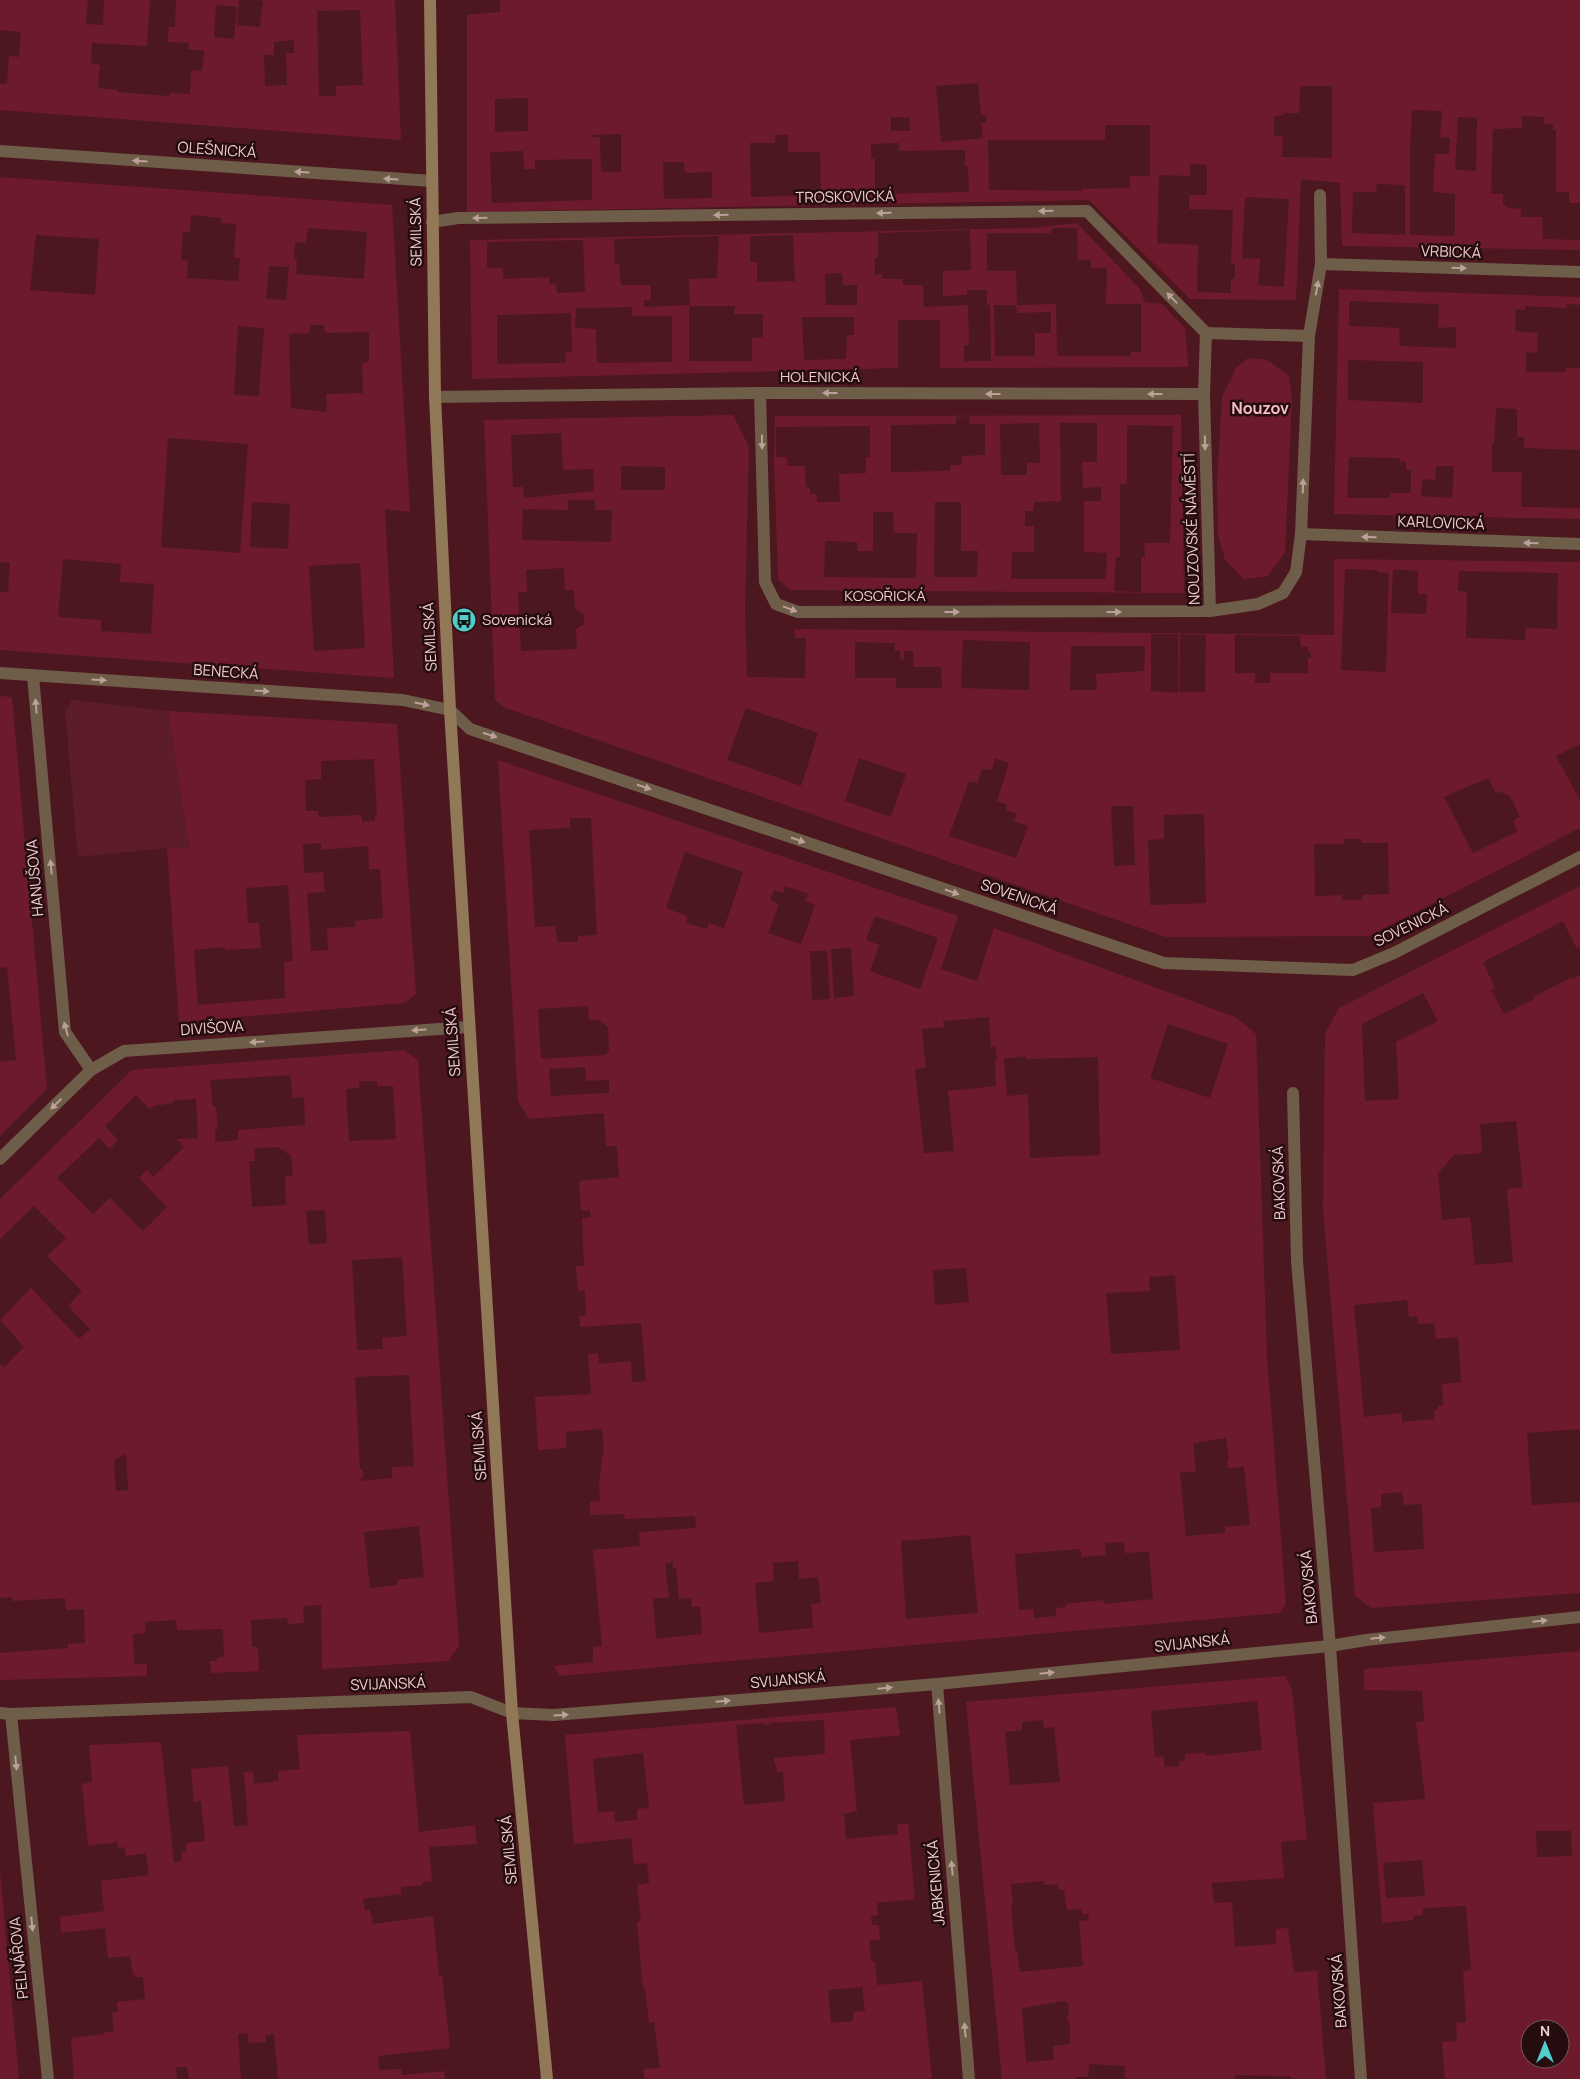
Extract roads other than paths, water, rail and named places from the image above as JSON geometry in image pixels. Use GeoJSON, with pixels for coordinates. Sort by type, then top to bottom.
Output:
{"type":"FeatureCollection","features":[{"type":"Feature","properties":{"kind":"street","name":"SEMILSKÁ"},"geometry":{"type":"LineString","coordinates":[[430,0],[435,397],[450,710],[468,1027],[512,1714],[547,2079]]}},
{"type":"Feature","properties":{"kind":"street","name":"OLEŠNICKÁ"},"geometry":{"type":"LineString","coordinates":[[0,150],[432,181]]}},
{"type":"Feature","properties":{"kind":"street"},"geometry":{"type":"LineString","coordinates":[[1206,333],[1309,336],[1321,264],[1320,195]]}},
{"type":"Feature","properties":{"kind":"street","name":"TROSKOVICKÁ"},"geometry":{"type":"LineString","coordinates":[[432,222],[458,218],[1087,211],[1206,333]]}},
{"type":"Feature","properties":{"kind":"street","name":"VRBICKÁ"},"geometry":{"type":"LineString","coordinates":[[1321,264],[1580,272]]}},
{"type":"Feature","properties":{"kind":"street","name":"NOUZOVSKÉ NÁMĚSTÍ"},"geometry":{"type":"LineString","coordinates":[[1206,333],[1204,394],[1210,612],[1258,604],[1283,593],[1296,572],[1302,534],[1309,336]]}},
{"type":"Feature","properties":{"kind":"street","name":"HOLENICKÁ"},"geometry":{"type":"LineString","coordinates":[[435,397],[760,393],[1204,394]]}},
{"type":"Feature","properties":{"kind":"street","name":"KOSOŘICKÁ"},"geometry":{"type":"LineString","coordinates":[[760,393],[765,582],[776,604],[798,612],[1210,612]]}},
{"type":"Feature","properties":{"kind":"street","name":"KARLOVICKÁ"},"geometry":{"type":"LineString","coordinates":[[1302,534],[1580,544]]}},
{"type":"Feature","properties":{"kind":"street","name":"BENECKÁ"},"geometry":{"type":"LineString","coordinates":[[0,673],[403,700],[450,710]]}},
{"type":"Feature","properties":{"kind":"street","name":"HANUŠOVA"},"geometry":{"type":"LineString","coordinates":[[33,676],[65,1032],[91,1070]]}},
{"type":"Feature","properties":{"kind":"street","name":"SOVENICKÁ"},"geometry":{"type":"LineString","coordinates":[[450,710],[470,729],[1164,964],[1353,970],[1394,953],[1580,857]]}},
{"type":"Feature","properties":{"kind":"street","name":"DIVIŠOVA"},"geometry":{"type":"LineString","coordinates":[[0,1159],[91,1070],[124,1051],[468,1027]]}},
{"type":"Feature","properties":{"kind":"street","name":"BAKOVSKÁ"},"geometry":{"type":"LineString","coordinates":[[1293,1093],[1298,1261],[1330,1646],[1362,2079]]}},
{"type":"Feature","properties":{"kind":"street","name":"SVIJANSKÁ"},"geometry":{"type":"LineString","coordinates":[[6,1713],[471,1697],[512,1714],[554,1715],[937,1684],[1330,1646],[1366,1640],[1580,1617]]}},
{"type":"Feature","properties":{"kind":"street","name":"JABKENICKÁ"},"geometry":{"type":"LineString","coordinates":[[937,1684],[969,2079]]}},
{"type":"Feature","properties":{"kind":"street","name":"PELNÁŘOVA"},"geometry":{"type":"LineString","coordinates":[[6,1713],[48,2079]]}},
{"type":"Feature","properties":{"kind":"place","name":"Sovenická"},"geometry":{"type":"Point","coordinates":[464,620]}},
{"type":"Feature","properties":{"kind":"district","name":"Nouzov"},"geometry":{"type":"Point","coordinates":[1260,408]}}]}
